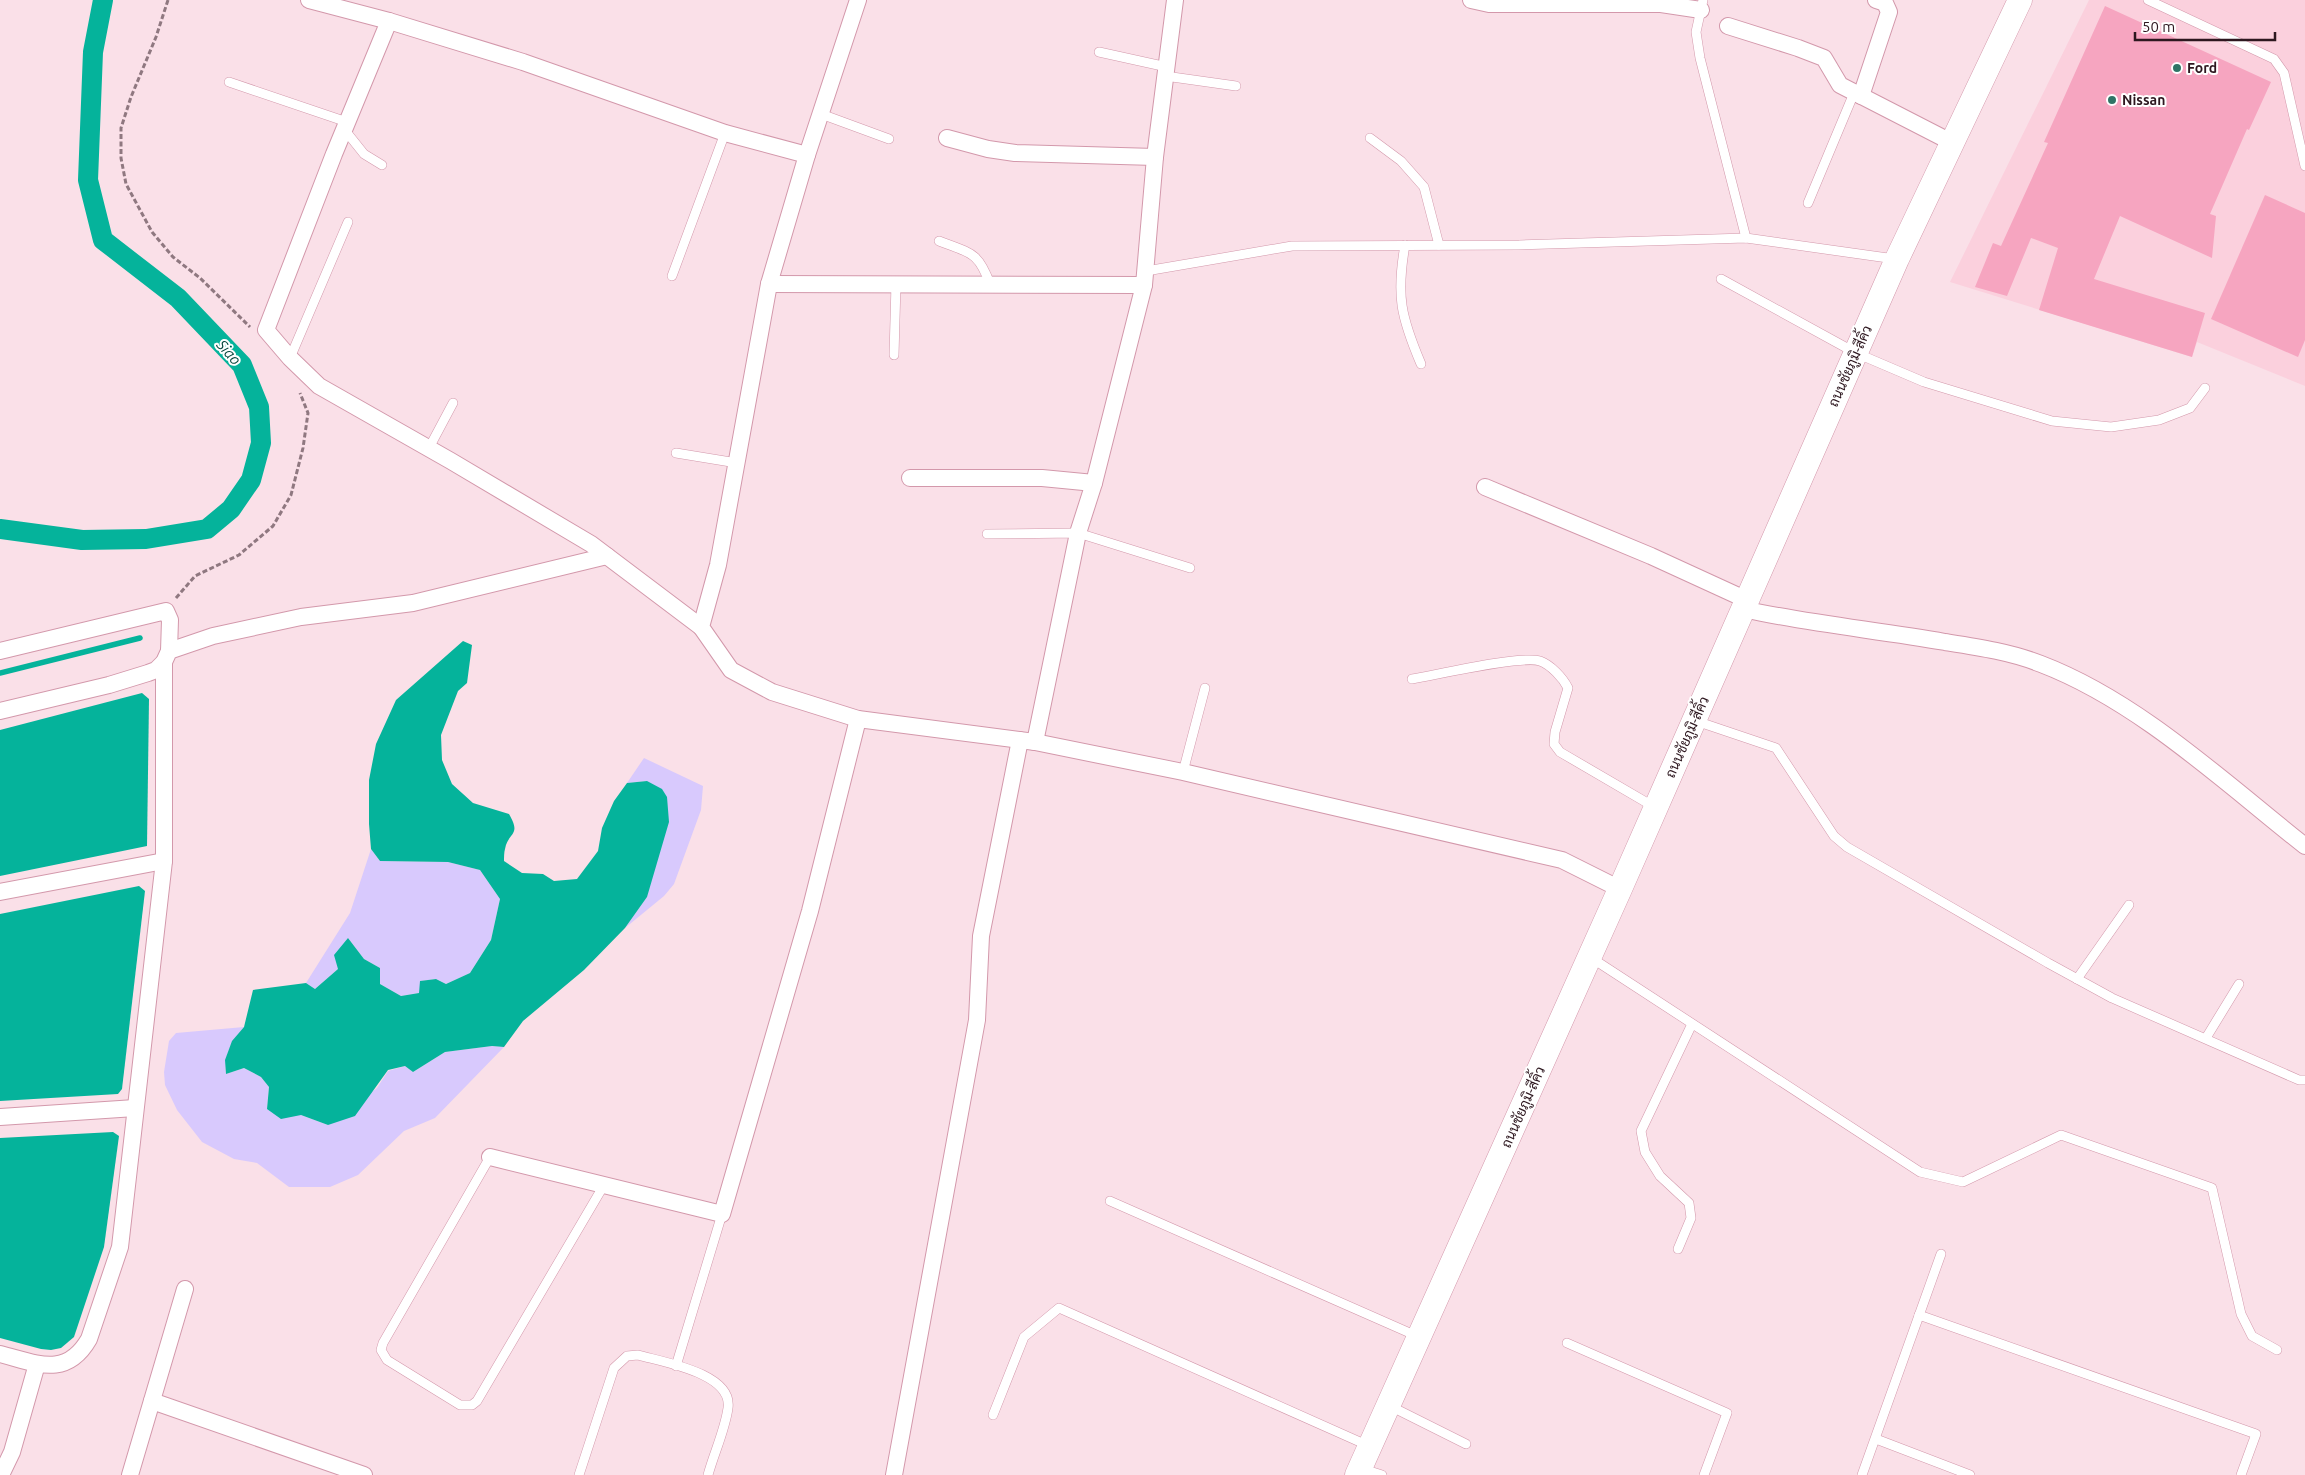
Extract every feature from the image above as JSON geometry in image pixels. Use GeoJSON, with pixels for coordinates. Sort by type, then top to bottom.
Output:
{"type":"FeatureCollection","features":[{"type":"Feature","properties":{"kind":"main road","name":"ถนนชัยภูมิ-สีคิ้ว"},"geometry":{"type":"LineString","coordinates":[[1367,1466],[1388,1405],[1590,957],[1897,259],[2020,0]]}},
{"type":"Feature","properties":{"kind":"street"},"geometry":{"type":"LineString","coordinates":[[309,0],[389,21],[523,62],[725,132],[807,154]]}},
{"type":"Feature","properties":{"kind":"street"},"geometry":{"type":"LineString","coordinates":[[701,627],[718,565],[769,284],[807,154],[858,0]]}},
{"type":"Feature","properties":{"kind":"street"},"geometry":{"type":"LineString","coordinates":[[894,1475],[977,1020],[981,936],[1078,533],[1094,483],[1145,278],[1155,156],[1175,0]]}},
{"type":"Feature","properties":{"kind":"street"},"geometry":{"type":"LineString","coordinates":[[1471,0],[1489,4],[1702,5]]}},
{"type":"Feature","properties":{"kind":"street"},"geometry":{"type":"LineString","coordinates":[[1857,94],[1889,12],[1885,3],[1876,0]]}},
{"type":"Feature","properties":{"kind":"street"},"geometry":{"type":"LineString","coordinates":[[389,21],[266,330],[290,358],[319,386],[592,544],[701,627],[731,670],[772,692],[858,719],[1028,741],[1183,772],[1562,860],[1620,889]]}},
{"type":"Feature","properties":{"kind":"street"},"geometry":{"type":"LineString","coordinates":[[1728,26],[1824,58],[1840,85],[1953,143]]}},
{"type":"Feature","properties":{"kind":"street"},"geometry":{"type":"LineString","coordinates":[[947,138],[988,149],[1015,153],[1155,156]]}},
{"type":"Feature","properties":{"kind":"street"},"geometry":{"type":"LineString","coordinates":[[769,284],[990,284],[1145,278]]}},
{"type":"Feature","properties":{"kind":"street"},"geometry":{"type":"LineString","coordinates":[[910,478],[1042,478],[1094,483]]}},
{"type":"Feature","properties":{"kind":"street"},"geometry":{"type":"LineString","coordinates":[[1485,487],[1651,556],[1745,604],[1793,620],[1906,635],[1984,648],[2041,664],[2098,692],[2149,722],[2305,846]]}},
{"type":"Feature","properties":{"kind":"street"},"geometry":{"type":"LineString","coordinates":[[0,711],[109,685],[156,670],[168,651],[213,636],[301,617],[413,603],[607,556]]}},
{"type":"Feature","properties":{"kind":"street"},"geometry":{"type":"LineString","coordinates":[[0,652],[168,616],[164,861],[120,1247],[89,1340],[82,1352],[72,1360],[59,1366],[37,1364],[0,1354]]}},
{"type":"Feature","properties":{"kind":"street"},"geometry":{"type":"LineString","coordinates":[[490,1157],[722,1214],[810,912],[858,719]]}},
{"type":"Feature","properties":{"kind":"street"},"geometry":{"type":"LineString","coordinates":[[0,892],[164,861]]}},
{"type":"Feature","properties":{"kind":"street"},"geometry":{"type":"LineString","coordinates":[[0,1117],[135,1108]]}},
{"type":"Feature","properties":{"kind":"street"},"geometry":{"type":"LineString","coordinates":[[130,1475],[185,1289]]}},
{"type":"Feature","properties":{"kind":"street"},"geometry":{"type":"LineString","coordinates":[[1,1475],[6,1450],[37,1364]]}},
{"type":"Feature","properties":{"kind":"street"},"geometry":{"type":"LineString","coordinates":[[152,1400],[364,1475]]}},
{"type":"Feature","properties":{"kind":"lane"},"geometry":{"type":"LineString","coordinates":[[2148,0],[2274,59],[2284,73],[2305,166]]}},
{"type":"Feature","properties":{"kind":"lane"},"geometry":{"type":"LineString","coordinates":[[1702,5],[1696,32],[1700,58],[1746,238]]}},
{"type":"Feature","properties":{"kind":"lane"},"geometry":{"type":"LineString","coordinates":[[1099,52],[1166,72],[1236,86]]}},
{"type":"Feature","properties":{"kind":"lane"},"geometry":{"type":"LineString","coordinates":[[229,82],[346,125],[364,154],[382,165]]}},
{"type":"Feature","properties":{"kind":"lane"},"geometry":{"type":"LineString","coordinates":[[1808,203],[1857,94]]}},
{"type":"Feature","properties":{"kind":"lane"},"geometry":{"type":"LineString","coordinates":[[821,114],[889,139]]}},
{"type":"Feature","properties":{"kind":"lane"},"geometry":{"type":"LineString","coordinates":[[672,276],[725,132]]}},
{"type":"Feature","properties":{"kind":"lane"},"geometry":{"type":"LineString","coordinates":[[1370,138],[1401,161],[1424,187],[1439,245]]}},
{"type":"Feature","properties":{"kind":"lane"},"geometry":{"type":"LineString","coordinates":[[290,358],[348,222]]}},
{"type":"Feature","properties":{"kind":"lane"},"geometry":{"type":"LineString","coordinates":[[1145,278],[1292,246],[1439,245],[1746,238],[1897,259]]}},
{"type":"Feature","properties":{"kind":"lane"},"geometry":{"type":"LineString","coordinates":[[939,241],[974,254],[983,266],[990,284]]}},
{"type":"Feature","properties":{"kind":"lane"},"geometry":{"type":"LineString","coordinates":[[1405,245],[1400,270],[1400,304],[1409,335],[1421,364]]}},
{"type":"Feature","properties":{"kind":"lane"},"geometry":{"type":"LineString","coordinates":[[1721,279],[1856,353],[1924,382],[2052,421],[2111,426],[2159,420],[2190,408],[2205,388]]}},
{"type":"Feature","properties":{"kind":"lane"},"geometry":{"type":"LineString","coordinates":[[894,355],[896,284]]}},
{"type":"Feature","properties":{"kind":"lane"},"geometry":{"type":"LineString","coordinates":[[429,448],[453,403]]}},
{"type":"Feature","properties":{"kind":"lane"},"geometry":{"type":"LineString","coordinates":[[676,453],[736,463]]}},
{"type":"Feature","properties":{"kind":"lane"},"geometry":{"type":"LineString","coordinates":[[987,534],[1078,533],[1190,568]]}},
{"type":"Feature","properties":{"kind":"lane"},"geometry":{"type":"LineString","coordinates":[[1412,680],[1521,660],[1540,661],[1563,679],[1568,688],[1555,732],[1554,744],[1560,752],[1656,808]]}},
{"type":"Feature","properties":{"kind":"lane"},"geometry":{"type":"LineString","coordinates":[[1183,772],[1205,688]]}},
{"type":"Feature","properties":{"kind":"lane"},"geometry":{"type":"LineString","coordinates":[[1695,720],[1776,748],[1828,828],[1847,847],[2112,998],[2299,1080],[2305,1080]]}},
{"type":"Feature","properties":{"kind":"lane"},"geometry":{"type":"LineString","coordinates":[[2077,979],[2129,905]]}},
{"type":"Feature","properties":{"kind":"lane"},"geometry":{"type":"LineString","coordinates":[[1590,957],[1920,1172],[1963,1182],[2061,1135],[2212,1188],[2241,1314],[2252,1336],[2277,1350]]}},
{"type":"Feature","properties":{"kind":"lane"},"geometry":{"type":"LineString","coordinates":[[2206,1038],[2239,984]]}},
{"type":"Feature","properties":{"kind":"lane"},"geometry":{"type":"LineString","coordinates":[[1678,1249],[1691,1218],[1689,1203],[1660,1176],[1645,1152],[1641,1131],[1692,1024]]}},
{"type":"Feature","properties":{"kind":"lane"},"geometry":{"type":"LineString","coordinates":[[490,1157],[383,1343],[381,1350],[387,1360],[460,1405],[472,1405],[476,1401],[604,1185]]}},
{"type":"Feature","properties":{"kind":"lane"},"geometry":{"type":"LineString","coordinates":[[1110,1201],[1419,1337]]}},
{"type":"Feature","properties":{"kind":"lane"},"geometry":{"type":"LineString","coordinates":[[676,1366],[722,1214]]}},
{"type":"Feature","properties":{"kind":"lane"},"geometry":{"type":"LineString","coordinates":[[1862,1475],[1941,1254]]}},
{"type":"Feature","properties":{"kind":"lane"},"geometry":{"type":"LineString","coordinates":[[993,1415],[1024,1337],[1059,1308],[1367,1466]]}},
{"type":"Feature","properties":{"kind":"lane"},"geometry":{"type":"LineString","coordinates":[[1919,1315],[2256,1434],[2241,1475]]}},
{"type":"Feature","properties":{"kind":"lane"},"geometry":{"type":"LineString","coordinates":[[1567,1344],[1727,1413],[1704,1475]]}},
{"type":"Feature","properties":{"kind":"lane"},"geometry":{"type":"LineString","coordinates":[[579,1475],[614,1368],[619,1361],[627,1356],[638,1355],[707,1376],[720,1384],[726,1393],[728,1406],[708,1475]]}},
{"type":"Feature","properties":{"kind":"lane"},"geometry":{"type":"LineString","coordinates":[[1388,1405],[1466,1444]]}},
{"type":"Feature","properties":{"kind":"lane"},"geometry":{"type":"LineString","coordinates":[[1876,1439],[1970,1475]]}},
{"type":"Feature","properties":{"kind":"path"},"geometry":{"type":"LineString","coordinates":[[168,0],[156,37],[131,96],[121,128],[120,158],[126,184],[152,232],[173,257],[200,278],[253,331]]}},
{"type":"Feature","properties":{"kind":"path"},"geometry":{"type":"LineString","coordinates":[[168,616],[195,576],[239,555],[273,526],[291,496],[303,448],[308,413],[299,391]]}},
{"type":"Feature","properties":{"kind":"shaded area"},"geometry":{"type":"Polygon","coordinates":[[[2089,0],[2305,0],[2305,386],[2197,342],[2192,357],[1950,282],[2089,0]]]}},
{"type":"Feature","properties":{"kind":"shaded area"},"geometry":{"type":"Polygon","coordinates":[[[463,641],[472,645],[467,683],[458,691],[441,735],[442,760],[452,784],[473,803],[509,814],[513,821],[514,830],[504,852],[504,861],[522,873],[543,874],[554,881],[577,879],[598,851],[602,828],[614,801],[627,783],[647,781],[662,789],[667,797],[669,822],[647,897],[625,928],[584,970],[523,1021],[504,1047],[492,1046],[445,1052],[413,1072],[405,1066],[388,1070],[355,1116],[328,1125],[301,1115],[281,1119],[267,1109],[269,1087],[261,1077],[244,1068],[226,1074],[225,1060],[232,1041],[244,1027],[253,990],[306,983],[315,989],[338,969],[334,955],[348,938],[364,959],[380,968],[380,984],[401,996],[419,993],[420,981],[436,979],[446,984],[470,973],[491,940],[500,899],[480,870],[448,862],[380,861],[371,849],[369,780],[376,744],[396,700],[463,641]]]}},
{"type":"Feature","properties":{"kind":"shaded area"},"geometry":{"type":"Polygon","coordinates":[[[142,693],[149,699],[147,846],[0,876],[0,730],[142,693]]]}},
{"type":"Feature","properties":{"kind":"shaded area"},"geometry":{"type":"Polygon","coordinates":[[[644,758],[703,786],[701,810],[674,884],[664,896],[625,928],[647,897],[647,781],[627,783],[644,758]]]}},
{"type":"Feature","properties":{"kind":"shaded area"},"geometry":{"type":"Polygon","coordinates":[[[371,849],[380,861],[448,862],[480,870],[500,899],[491,940],[470,973],[446,984],[436,979],[421,981],[419,993],[401,996],[380,984],[380,968],[364,959],[348,938],[338,969],[315,989],[306,983],[350,913],[371,849]]]}},
{"type":"Feature","properties":{"kind":"shaded area"},"geometry":{"type":"Polygon","coordinates":[[[139,886],[145,891],[122,1089],[118,1094],[0,1101],[0,914],[139,886]]]}},
{"type":"Feature","properties":{"kind":"shaded area"},"geometry":{"type":"Polygon","coordinates":[[[244,1027],[235,1038],[227,1054],[226,1074],[244,1068],[261,1077],[269,1087],[267,1109],[301,1115],[328,1125],[377,1088],[388,1071],[405,1066],[413,1072],[445,1052],[492,1046],[504,1047],[435,1118],[404,1131],[358,1175],[330,1187],[289,1187],[257,1163],[234,1159],[202,1142],[177,1110],[165,1085],[164,1072],[169,1041],[176,1033],[244,1027]]]}},
{"type":"Feature","properties":{"kind":"shaded area"},"geometry":{"type":"Polygon","coordinates":[[[113,1132],[119,1136],[104,1247],[74,1337],[61,1348],[51,1350],[0,1338],[0,1138],[113,1132]]]}},
{"type":"Feature","properties":{"kind":"building"},"geometry":{"type":"Polygon","coordinates":[[[2105,6],[2271,82],[2249,130],[2247,129],[2210,214],[2216,216],[2212,258],[2120,216],[2094,279],[2205,313],[2192,357],[2039,310],[2058,248],[2031,238],[2007,296],[1975,287],[1993,243],[2001,246],[2048,143],[2044,142],[2105,6]]]}},
{"type":"Feature","properties":{"kind":"building"},"geometry":{"type":"Polygon","coordinates":[[[2265,195],[2305,213],[2305,340],[2298,357],[2211,319],[2265,195]]]}},
{"type":"Feature","properties":{"kind":"waterway","name":"Siao"},"geometry":{"type":"LineString","coordinates":[[0,529],[82,540],[146,539],[207,529],[231,509],[251,480],[261,443],[259,407],[242,365],[178,298],[103,240],[88,180],[93,52],[103,0]]}},
{"type":"Feature","properties":{"kind":"waterway"},"geometry":{"type":"LineString","coordinates":[[0,673],[140,638]]}},
{"type":"Feature","properties":{"kind":"place","name":"Ford"},"geometry":{"type":"Point","coordinates":[2177,68]}},
{"type":"Feature","properties":{"kind":"place","name":"Nissan"},"geometry":{"type":"Point","coordinates":[2112,100]}}]}
